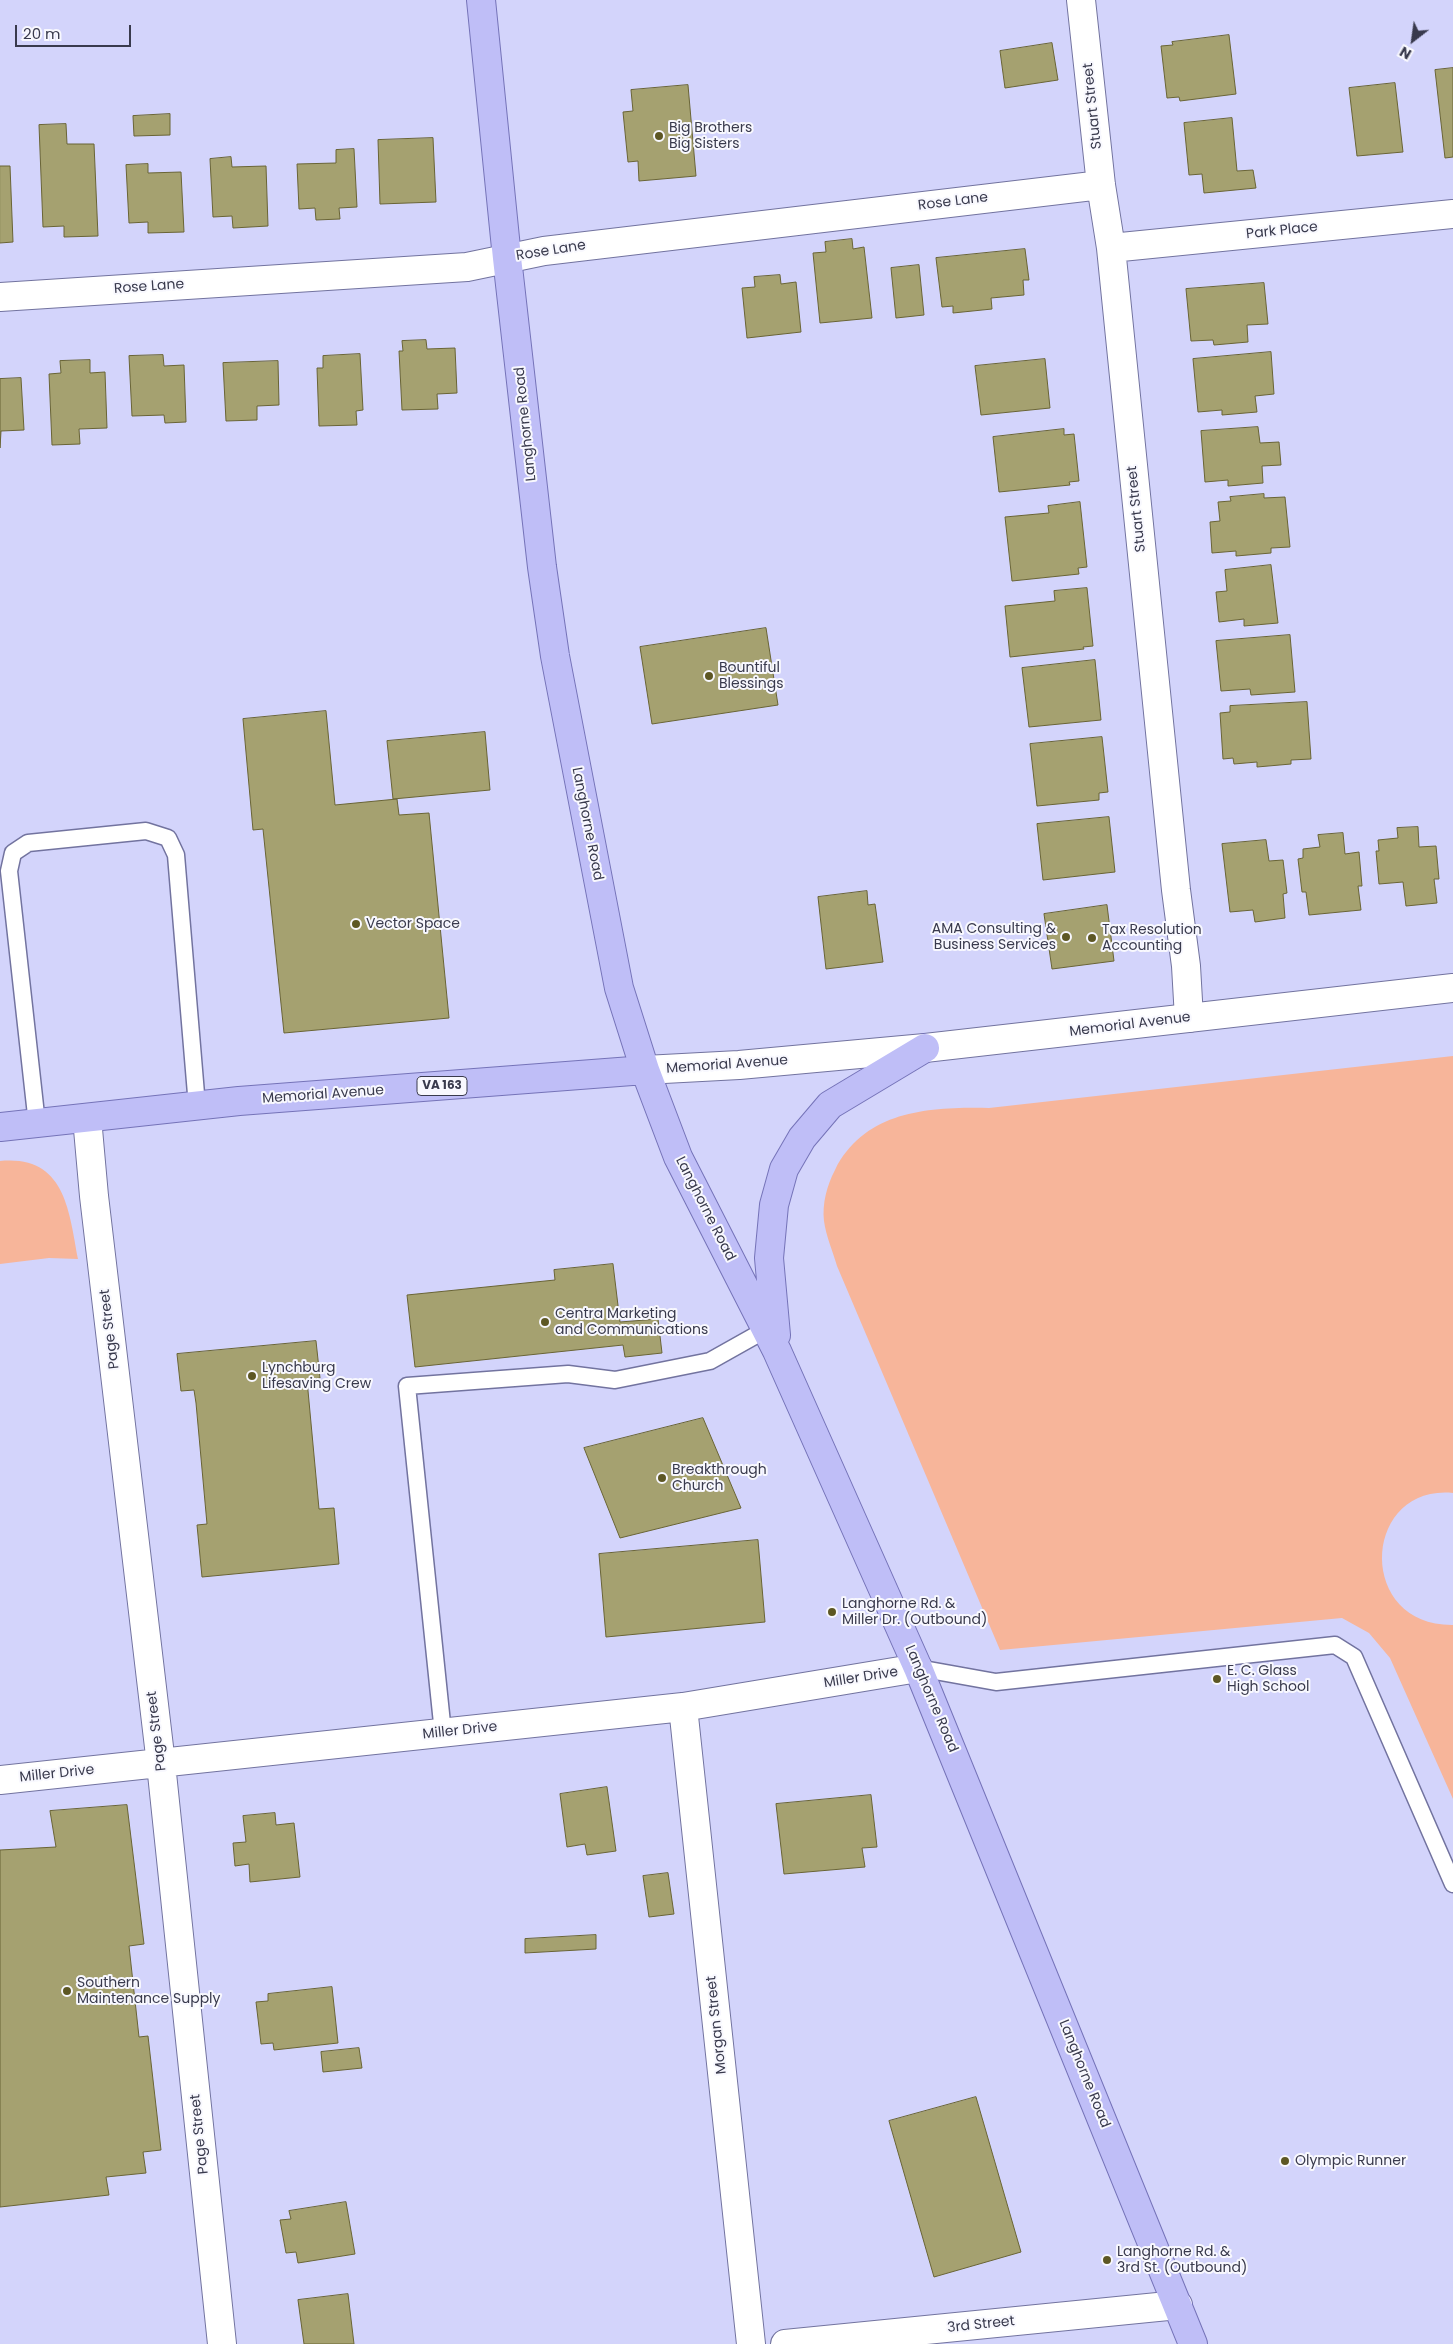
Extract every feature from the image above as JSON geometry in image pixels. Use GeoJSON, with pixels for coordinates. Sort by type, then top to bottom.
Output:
{"type":"FeatureCollection","features":[{"type":"Feature","properties":{"kind":"main road","name":"Langhorne Road"},"geometry":{"type":"LineString","coordinates":[[481,0],[507,258],[542,568],[555,656],[619,988],[646,1070],[678,1157],[772,1340],[918,1668],[1178,2305],[1192,2344]]}},
{"type":"Feature","properties":{"kind":"main road"},"geometry":{"type":"LineString","coordinates":[[772,1340],[769,1258],[774,1205],[784,1169],[802,1138],[830,1106],[925,1048]]}},
{"type":"Feature","properties":{"kind":"main road","name":"Memorial Avenue"},"geometry":{"type":"LineString","coordinates":[[0,1128],[196,1106],[646,1070]]}},
{"type":"Feature","properties":{"kind":"street","name":"Stuart Street"},"geometry":{"type":"LineString","coordinates":[[1081,0],[1101,185],[1111,248],[1176,890],[1185,957],[1189,1018]]}},
{"type":"Feature","properties":{"kind":"street","name":"Rose Lane"},"geometry":{"type":"LineString","coordinates":[[0,297],[460,268],[544,250],[1101,185]]}},
{"type":"Feature","properties":{"kind":"street","name":"Park Place"},"geometry":{"type":"LineString","coordinates":[[1111,248],[1453,214]]}},
{"type":"Feature","properties":{"kind":"street","name":"Memorial Avenue"},"geometry":{"type":"LineString","coordinates":[[646,1070],[738,1065],[925,1048],[1453,988]]}},
{"type":"Feature","properties":{"kind":"street","name":"Page Street"},"geometry":{"type":"LineString","coordinates":[[87,1118],[94,1196],[161,1764],[222,2344]]}},
{"type":"Feature","properties":{"kind":"street","name":"Miller Drive"},"geometry":{"type":"LineString","coordinates":[[0,1780],[684,1707],[918,1668]]}},
{"type":"Feature","properties":{"kind":"street","name":"Morgan Street"},"geometry":{"type":"LineString","coordinates":[[684,1707],[751,2344]]}},
{"type":"Feature","properties":{"kind":"street","name":"3rd Street"},"geometry":{"type":"LineString","coordinates":[[784,2344],[1178,2305]]}},
{"type":"Feature","properties":{"kind":"lane"},"geometry":{"type":"LineString","coordinates":[[37,1124],[9,871],[13,853],[28,843],[146,831],[168,838],[176,855],[196,1106]]}},
{"type":"Feature","properties":{"kind":"lane"},"geometry":{"type":"LineString","coordinates":[[443,1733],[407,1386],[568,1374],[615,1380],[710,1361],[772,1340]]}},
{"type":"Feature","properties":{"kind":"lane"},"geometry":{"type":"LineString","coordinates":[[918,1668],[996,1682],[1335,1645],[1354,1657],[1453,1884]]}},
{"type":"Feature","properties":{"kind":"shaded area"},"geometry":{"type":"Polygon","coordinates":[[[1453,1056],[1453,1493],[1423,1496],[1401,1510],[1387,1531],[1382,1556],[1386,1581],[1399,1604],[1421,1619],[1453,1625],[1453,1799],[1390,1658],[1369,1633],[1342,1618],[1000,1650],[837,1266],[828,1238],[824,1215],[826,1195],[835,1170],[848,1150],[863,1135],[881,1124],[901,1116],[922,1111],[989,1108],[1453,1056]]]}},
{"type":"Feature","properties":{"kind":"shaded area"},"geometry":{"type":"Polygon","coordinates":[[[0,1161],[22,1161],[38,1167],[51,1176],[60,1189],[67,1205],[78,1259],[49,1258],[0,1264],[0,1161]]]}},
{"type":"Feature","properties":{"kind":"building"},"geometry":{"type":"Polygon","coordinates":[[[1229,35],[1236,94],[1180,101],[1179,97],[1167,98],[1161,46],[1173,45],[1172,42],[1229,35]]]}},
{"type":"Feature","properties":{"kind":"building"},"geometry":{"type":"Polygon","coordinates":[[[1052,43],[1058,80],[1005,88],[1000,51],[1052,43]]]}},
{"type":"Feature","properties":{"kind":"building"},"geometry":{"type":"Polygon","coordinates":[[[1453,68],[1453,157],[1445,158],[1435,70],[1453,68]]]}},
{"type":"Feature","properties":{"kind":"building"},"geometry":{"type":"Polygon","coordinates":[[[1395,83],[1403,152],[1357,156],[1349,88],[1395,83]]]}},
{"type":"Feature","properties":{"kind":"building","name":"Big Brothers Big Sisters"},"geometry":{"type":"Polygon","coordinates":[[[688,85],[696,176],[639,181],[638,161],[628,162],[623,112],[633,111],[631,90],[688,85]]]}},
{"type":"Feature","properties":{"kind":"building"},"geometry":{"type":"Polygon","coordinates":[[[170,114],[170,135],[134,136],[133,116],[170,114]]]}},
{"type":"Feature","properties":{"kind":"building"},"geometry":{"type":"Polygon","coordinates":[[[1232,118],[1237,171],[1253,170],[1256,188],[1204,193],[1202,174],[1189,175],[1184,123],[1232,118]]]}},
{"type":"Feature","properties":{"kind":"building"},"geometry":{"type":"Polygon","coordinates":[[[66,124],[67,144],[94,144],[98,236],[64,237],[64,226],[43,227],[39,125],[66,124]]]}},
{"type":"Feature","properties":{"kind":"building"},"geometry":{"type":"Polygon","coordinates":[[[433,138],[436,202],[380,204],[378,140],[433,138]]]}},
{"type":"Feature","properties":{"kind":"building"},"geometry":{"type":"Polygon","coordinates":[[[354,149],[357,207],[339,208],[340,219],[316,220],[315,208],[299,209],[297,164],[336,163],[336,150],[354,149]]]}},
{"type":"Feature","properties":{"kind":"building"},"geometry":{"type":"Polygon","coordinates":[[[231,157],[232,167],[266,166],[268,226],[233,228],[232,216],[213,217],[210,159],[231,157]]]}},
{"type":"Feature","properties":{"kind":"building"},"geometry":{"type":"Polygon","coordinates":[[[148,164],[148,173],[181,172],[184,232],[148,233],[148,222],[129,223],[126,165],[148,164]]]}},
{"type":"Feature","properties":{"kind":"building"},"geometry":{"type":"Polygon","coordinates":[[[0,166],[10,166],[13,242],[0,243],[0,166]]]}},
{"type":"Feature","properties":{"kind":"building"},"geometry":{"type":"Polygon","coordinates":[[[852,239],[853,249],[864,247],[872,318],[820,323],[813,253],[826,252],[825,242],[852,239]]]}},
{"type":"Feature","properties":{"kind":"building"},"geometry":{"type":"Polygon","coordinates":[[[1025,249],[1029,280],[1023,280],[1024,295],[991,298],[992,309],[953,313],[953,306],[942,307],[936,258],[1025,249]]]}},
{"type":"Feature","properties":{"kind":"building"},"geometry":{"type":"Polygon","coordinates":[[[919,265],[924,315],[896,318],[891,268],[919,265]]]}},
{"type":"Feature","properties":{"kind":"building"},"geometry":{"type":"Polygon","coordinates":[[[780,275],[781,284],[796,282],[801,332],[747,338],[742,288],[755,287],[754,277],[780,275]]]}},
{"type":"Feature","properties":{"kind":"building"},"geometry":{"type":"Polygon","coordinates":[[[1264,283],[1268,324],[1247,325],[1248,342],[1214,345],[1213,340],[1191,341],[1186,289],[1264,283]]]}},
{"type":"Feature","properties":{"kind":"building"},"geometry":{"type":"Polygon","coordinates":[[[426,340],[427,349],[455,348],[457,393],[437,394],[438,409],[402,410],[399,351],[403,351],[402,341],[426,340]]]}},
{"type":"Feature","properties":{"kind":"building"},"geometry":{"type":"Polygon","coordinates":[[[1271,352],[1274,394],[1255,396],[1257,412],[1222,415],[1222,410],[1198,412],[1193,359],[1271,352]]]}},
{"type":"Feature","properties":{"kind":"building"},"geometry":{"type":"Polygon","coordinates":[[[360,354],[363,410],[356,411],[357,425],[319,426],[317,368],[323,368],[323,356],[360,354]]]}},
{"type":"Feature","properties":{"kind":"building"},"geometry":{"type":"Polygon","coordinates":[[[163,355],[164,366],[184,365],[186,422],[165,423],[164,415],[132,416],[129,356],[163,355]]]}},
{"type":"Feature","properties":{"kind":"building"},"geometry":{"type":"Polygon","coordinates":[[[1045,359],[1050,408],[981,415],[975,366],[1045,359]]]}},
{"type":"Feature","properties":{"kind":"building"},"geometry":{"type":"Polygon","coordinates":[[[90,360],[90,373],[105,372],[107,428],[79,429],[80,444],[52,445],[49,374],[61,373],[60,361],[90,360]]]}},
{"type":"Feature","properties":{"kind":"building"},"geometry":{"type":"Polygon","coordinates":[[[278,361],[279,405],[257,406],[257,420],[226,421],[223,363],[278,361]]]}},
{"type":"Feature","properties":{"kind":"building"},"geometry":{"type":"Polygon","coordinates":[[[21,378],[24,430],[1,431],[0,448],[0,379],[21,378]]]}},
{"type":"Feature","properties":{"kind":"building"},"geometry":{"type":"Polygon","coordinates":[[[1258,427],[1260,443],[1279,442],[1281,465],[1262,466],[1263,483],[1228,486],[1228,480],[1205,482],[1201,431],[1258,427]]]}},
{"type":"Feature","properties":{"kind":"building"},"geometry":{"type":"Polygon","coordinates":[[[1064,429],[1064,435],[1074,434],[1079,481],[1069,482],[1070,485],[999,492],[993,437],[1064,429]]]}},
{"type":"Feature","properties":{"kind":"building"},"geometry":{"type":"Polygon","coordinates":[[[1264,494],[1264,498],[1285,497],[1290,547],[1271,548],[1271,553],[1236,556],[1236,551],[1212,553],[1210,522],[1220,521],[1218,502],[1231,501],[1230,497],[1264,494]]]}},
{"type":"Feature","properties":{"kind":"building"},"geometry":{"type":"Polygon","coordinates":[[[1080,502],[1087,567],[1078,568],[1079,574],[1012,581],[1005,517],[1049,513],[1048,506],[1080,502]]]}},
{"type":"Feature","properties":{"kind":"building"},"geometry":{"type":"Polygon","coordinates":[[[1271,565],[1278,623],[1244,626],[1244,619],[1219,622],[1216,592],[1227,591],[1225,570],[1271,565]]]}},
{"type":"Feature","properties":{"kind":"building"},"geometry":{"type":"Polygon","coordinates":[[[1087,588],[1093,646],[1083,647],[1084,649],[1010,657],[1005,606],[1055,601],[1054,591],[1087,588]]]}},
{"type":"Feature","properties":{"kind":"building","name":"Bountiful Blessings"},"geometry":{"type":"Polygon","coordinates":[[[766,628],[778,705],[652,724],[640,647],[766,628]]]}},
{"type":"Feature","properties":{"kind":"building"},"geometry":{"type":"Polygon","coordinates":[[[1290,635],[1295,692],[1251,695],[1250,689],[1221,691],[1216,641],[1290,635]]]}},
{"type":"Feature","properties":{"kind":"building"},"geometry":{"type":"Polygon","coordinates":[[[1095,660],[1101,720],[1029,727],[1022,668],[1095,660]]]}},
{"type":"Feature","properties":{"kind":"building"},"geometry":{"type":"Polygon","coordinates":[[[1307,702],[1311,759],[1291,760],[1291,764],[1257,767],[1257,762],[1234,764],[1233,758],[1223,759],[1220,713],[1230,712],[1230,706],[1307,702]]]}},
{"type":"Feature","properties":{"kind":"building","name":"Vector Space"},"geometry":{"type":"Polygon","coordinates":[[[326,711],[335,805],[397,799],[399,815],[429,813],[449,1018],[284,1033],[263,829],[253,830],[243,719],[326,711]]]}},
{"type":"Feature","properties":{"kind":"building"},"geometry":{"type":"Polygon","coordinates":[[[485,732],[490,790],[393,799],[387,741],[485,732]]]}},
{"type":"Feature","properties":{"kind":"building"},"geometry":{"type":"Polygon","coordinates":[[[1102,737],[1108,792],[1099,793],[1099,800],[1037,806],[1030,744],[1102,737]]]}},
{"type":"Feature","properties":{"kind":"building"},"geometry":{"type":"Polygon","coordinates":[[[1109,817],[1115,872],[1043,880],[1037,824],[1109,817]]]}},
{"type":"Feature","properties":{"kind":"building"},"geometry":{"type":"Polygon","coordinates":[[[1418,827],[1419,847],[1436,846],[1439,879],[1434,879],[1437,903],[1406,906],[1403,882],[1379,884],[1376,851],[1379,851],[1378,840],[1398,838],[1397,828],[1418,827]]]}},
{"type":"Feature","properties":{"kind":"building"},"geometry":{"type":"Polygon","coordinates":[[[1343,833],[1345,854],[1359,852],[1362,886],[1358,886],[1361,910],[1309,915],[1306,892],[1302,892],[1298,859],[1303,858],[1303,849],[1320,847],[1318,835],[1343,833]]]}},
{"type":"Feature","properties":{"kind":"building"},"geometry":{"type":"Polygon","coordinates":[[[1266,840],[1269,861],[1283,860],[1287,893],[1283,894],[1285,918],[1255,922],[1253,910],[1230,912],[1222,844],[1266,840]]]}},
{"type":"Feature","properties":{"kind":"building"},"geometry":{"type":"Polygon","coordinates":[[[867,891],[868,905],[875,904],[883,962],[826,969],[818,897],[867,891]]]}},
{"type":"Feature","properties":{"kind":"building"},"geometry":{"type":"Polygon","coordinates":[[[1107,905],[1114,961],[1052,969],[1044,914],[1107,905]]]}},
{"type":"Feature","properties":{"kind":"building"},"geometry":{"type":"Polygon","coordinates":[[[613,1264],[620,1322],[658,1319],[662,1353],[625,1357],[623,1345],[415,1367],[407,1295],[555,1280],[554,1270],[613,1264]]]}},
{"type":"Feature","properties":{"kind":"building"},"geometry":{"type":"Polygon","coordinates":[[[316,1341],[320,1378],[307,1380],[319,1509],[334,1508],[339,1564],[202,1577],[197,1525],[207,1524],[196,1403],[194,1390],[181,1391],[177,1354],[316,1341]]]}},
{"type":"Feature","properties":{"kind":"building","name":"Breakthrough Church"},"geometry":{"type":"Polygon","coordinates":[[[703,1418],[741,1508],[620,1538],[584,1448],[703,1418]]]}},
{"type":"Feature","properties":{"kind":"building"},"geometry":{"type":"Polygon","coordinates":[[[758,1540],[765,1622],[606,1637],[599,1554],[758,1540]]]}},
{"type":"Feature","properties":{"kind":"building"},"geometry":{"type":"Polygon","coordinates":[[[607,1787],[616,1851],[587,1855],[585,1844],[567,1847],[560,1794],[607,1787]]]}},
{"type":"Feature","properties":{"kind":"building"},"geometry":{"type":"Polygon","coordinates":[[[871,1795],[877,1847],[862,1848],[865,1867],[784,1874],[776,1804],[871,1795]]]}},
{"type":"Feature","properties":{"kind":"building","name":"Southern Maintenance Supply"},"geometry":{"type":"Polygon","coordinates":[[[127,1805],[144,1944],[129,1946],[139,2037],[148,2036],[161,2150],[143,2152],[146,2173],[106,2177],[109,2195],[0,2207],[0,1850],[56,1847],[50,1811],[127,1805]]]}},
{"type":"Feature","properties":{"kind":"building"},"geometry":{"type":"Polygon","coordinates":[[[275,1813],[276,1825],[294,1823],[300,1877],[250,1882],[249,1864],[235,1866],[233,1843],[246,1842],[243,1816],[275,1813]]]}},
{"type":"Feature","properties":{"kind":"building"},"geometry":{"type":"Polygon","coordinates":[[[668,1873],[674,1914],[649,1917],[643,1876],[668,1873]]]}},
{"type":"Feature","properties":{"kind":"building"},"geometry":{"type":"Polygon","coordinates":[[[596,1935],[596,1949],[525,1953],[525,1939],[596,1935]]]}},
{"type":"Feature","properties":{"kind":"building"},"geometry":{"type":"Polygon","coordinates":[[[332,1987],[338,2043],[274,2050],[273,2043],[261,2044],[256,2002],[268,2001],[268,1994],[332,1987]]]}},
{"type":"Feature","properties":{"kind":"building"},"geometry":{"type":"Polygon","coordinates":[[[359,2048],[362,2068],[323,2072],[321,2052],[359,2048]]]}},
{"type":"Feature","properties":{"kind":"building"},"geometry":{"type":"Polygon","coordinates":[[[976,2097],[1021,2252],[934,2277],[889,2121],[976,2097]]]}},
{"type":"Feature","properties":{"kind":"building"},"geometry":{"type":"Polygon","coordinates":[[[346,2202],[355,2254],[298,2263],[296,2252],[286,2253],[280,2220],[291,2219],[289,2211],[346,2202]]]}},
{"type":"Feature","properties":{"kind":"building"},"geometry":{"type":"Polygon","coordinates":[[[348,2294],[354,2344],[304,2344],[298,2300],[348,2294]]]}},
{"type":"Feature","properties":{"kind":"place","name":"Big Brothers Big Sisters"},"geometry":{"type":"Point","coordinates":[659,136]}},
{"type":"Feature","properties":{"kind":"place","name":"Bountiful Blessings"},"geometry":{"type":"Point","coordinates":[709,676]}},
{"type":"Feature","properties":{"kind":"place","name":"Vector Space"},"geometry":{"type":"Point","coordinates":[356,924]}},
{"type":"Feature","properties":{"kind":"place","name":"AMA Consulting & Business Services"},"geometry":{"type":"Point","coordinates":[1066,937]}},
{"type":"Feature","properties":{"kind":"place","name":"Tax Resolution Accounting"},"geometry":{"type":"Point","coordinates":[1092,938]}},
{"type":"Feature","properties":{"kind":"place","name":"Centra Marketing and Communications"},"geometry":{"type":"Point","coordinates":[545,1322]}},
{"type":"Feature","properties":{"kind":"place","name":"Lynchburg Lifesaving Crew"},"geometry":{"type":"Point","coordinates":[252,1376]}},
{"type":"Feature","properties":{"kind":"place","name":"Breakthrough Church"},"geometry":{"type":"Point","coordinates":[662,1478]}},
{"type":"Feature","properties":{"kind":"place","name":"Langhorne Rd. & Miller Dr. (Outbound)"},"geometry":{"type":"Point","coordinates":[832,1612]}},
{"type":"Feature","properties":{"kind":"place","name":"E. C. Glass High School"},"geometry":{"type":"Point","coordinates":[1217,1679]}},
{"type":"Feature","properties":{"kind":"place","name":"Southern Maintenance Supply"},"geometry":{"type":"Point","coordinates":[67,1991]}},
{"type":"Feature","properties":{"kind":"place","name":"Olympic Runner"},"geometry":{"type":"Point","coordinates":[1285,2161]}},
{"type":"Feature","properties":{"kind":"place","name":"Langhorne Rd. & 3rd St. (Outbound)"},"geometry":{"type":"Point","coordinates":[1107,2260]}}]}
